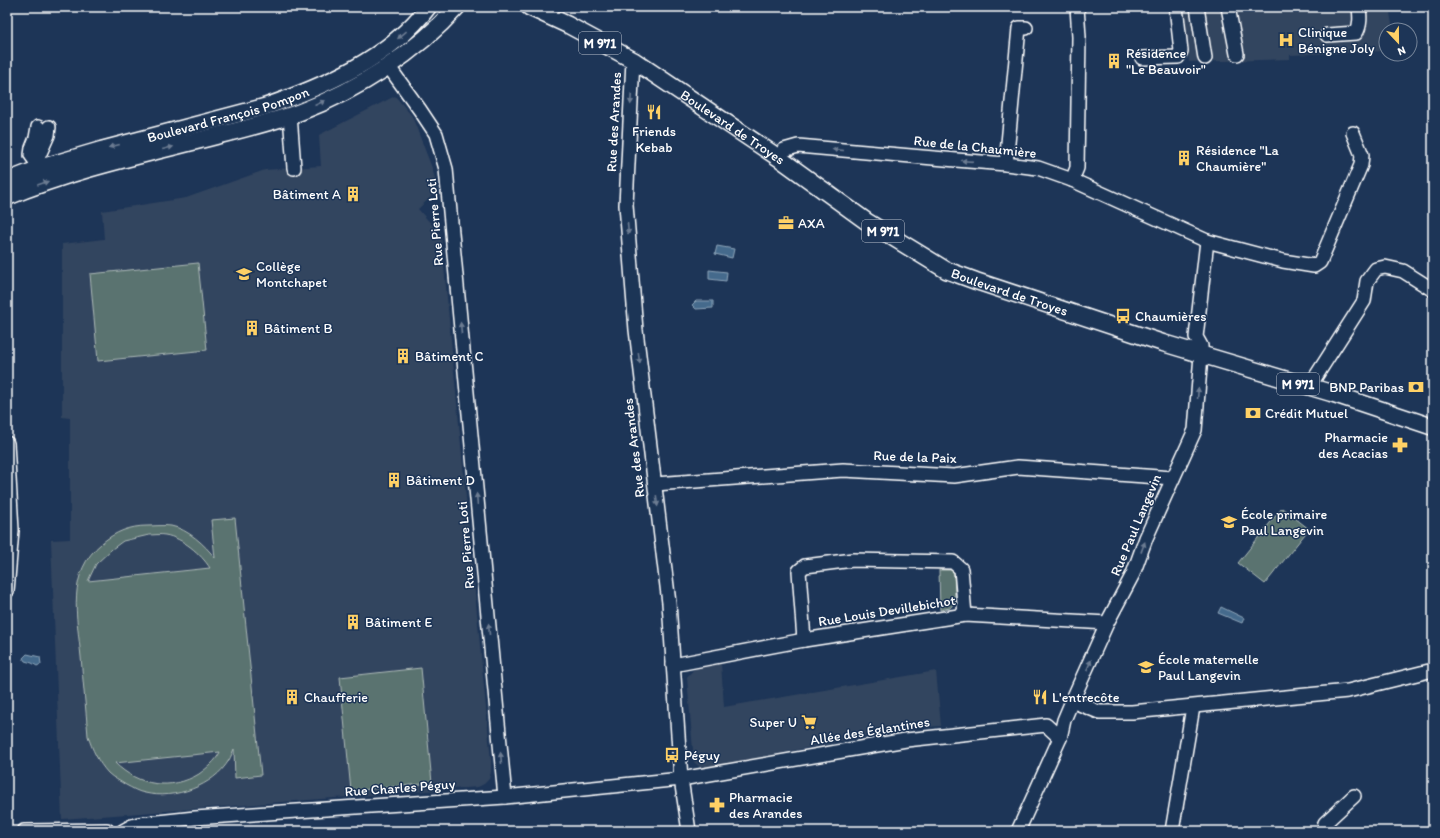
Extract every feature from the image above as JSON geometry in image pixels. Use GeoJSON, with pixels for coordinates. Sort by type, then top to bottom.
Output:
{"type":"FeatureCollection","features":[{"type":"Feature","properties":{"kind":"main road","name":"Boulevard François Pompon"},"geometry":{"type":"LineString","coordinates":[[7,181],[40,165],[264,107],[295,97],[325,84],[373,56],[402,36],[428,7]]}},
{"type":"Feature","properties":{"kind":"main road"},"geometry":{"type":"LineString","coordinates":[[407,53],[445,7]]}},
{"type":"Feature","properties":{"kind":"main road"},"geometry":{"type":"LineString","coordinates":[[407,53],[438,28],[457,7]]}},
{"type":"Feature","properties":{"kind":"main road","name":"M 971"},"geometry":{"type":"LineString","coordinates":[[529,7],[632,60]]}},
{"type":"Feature","properties":{"kind":"main road","name":"M 971"},"geometry":{"type":"LineString","coordinates":[[541,7],[568,26]]}},
{"type":"Feature","properties":{"kind":"main road","name":"Boulevard François Pompon"},"geometry":{"type":"LineString","coordinates":[[7,197],[28,188],[71,174],[236,131],[290,115],[329,99],[388,67],[407,53]]}},
{"type":"Feature","properties":{"kind":"main road","name":"Boulevard de Troyes"},"geometry":{"type":"LineString","coordinates":[[632,60],[779,158],[866,221],[946,270],[1201,355],[1309,387],[1433,427]]}},
{"type":"Feature","properties":{"kind":"street"},"geometry":{"type":"LineString","coordinates":[[1072,180],[1077,168],[1078,7]]}},
{"type":"Feature","properties":{"kind":"street"},"geometry":{"type":"LineString","coordinates":[[1142,58],[1178,57],[1181,51],[1176,7]]}},
{"type":"Feature","properties":{"kind":"street"},"geometry":{"type":"LineString","coordinates":[[1197,7],[1206,58]]}},
{"type":"Feature","properties":{"kind":"street"},"geometry":{"type":"LineString","coordinates":[[1228,7],[1237,54]]}},
{"type":"Feature","properties":{"kind":"street"},"geometry":{"type":"LineString","coordinates":[[1327,35],[1356,33],[1359,29],[1359,7]]}},
{"type":"Feature","properties":{"kind":"street"},"geometry":{"type":"LineString","coordinates":[[1006,164],[1019,28],[1026,28]]}},
{"type":"Feature","properties":{"kind":"street","name":"Rue des Arandes"},"geometry":{"type":"LineString","coordinates":[[632,60],[626,205],[636,330],[669,603],[681,779],[689,831]]}},
{"type":"Feature","properties":{"kind":"street","name":"Rue Pierre Loti"},"geometry":{"type":"LineString","coordinates":[[388,67],[436,134],[446,169],[481,599],[505,797]]}},
{"type":"Feature","properties":{"kind":"street"},"geometry":{"type":"LineString","coordinates":[[290,115],[294,168]]}},
{"type":"Feature","properties":{"kind":"street"},"geometry":{"type":"LineString","coordinates":[[40,165],[48,135],[43,127]]}},
{"type":"Feature","properties":{"kind":"street","name":"Rue de la Chaumière"},"geometry":{"type":"LineString","coordinates":[[779,158],[784,150],[798,146],[1038,168],[1072,180],[1207,241],[1283,261],[1314,266],[1320,262],[1361,165],[1362,155],[1353,133]]}},
{"type":"Feature","properties":{"kind":"street"},"geometry":{"type":"LineString","coordinates":[[1201,355],[1201,346],[1196,337],[1207,241]]}},
{"type":"Feature","properties":{"kind":"street"},"geometry":{"type":"LineString","coordinates":[[1309,387],[1364,301],[1367,281],[1376,270],[1386,267],[1403,271],[1433,290]]}},
{"type":"Feature","properties":{"kind":"street","name":"Rue Paul Langevin"},"geometry":{"type":"LineString","coordinates":[[1018,831],[1060,738],[1064,720],[1072,701],[1108,623],[1133,574],[1146,538],[1196,430],[1201,355]]}},
{"type":"Feature","properties":{"kind":"street"},"geometry":{"type":"LineString","coordinates":[[7,443],[12,530],[7,591]]}},
{"type":"Feature","properties":{"kind":"street","name":"Rue de la Paix"},"geometry":{"type":"LineString","coordinates":[[655,484],[843,470],[954,476],[1018,468],[1173,478]]}},
{"type":"Feature","properties":{"kind":"street"},"geometry":{"type":"LineString","coordinates":[[804,640],[799,571],[804,566],[853,560],[953,562],[961,569],[965,615]]}},
{"type":"Feature","properties":{"kind":"street","name":"Rue Louis Devillebichot"},"geometry":{"type":"LineString","coordinates":[[673,665],[804,640],[965,615],[1108,623]]}},
{"type":"Feature","properties":{"kind":"street"},"geometry":{"type":"LineString","coordinates":[[1072,701],[1099,712],[1114,713],[1193,707],[1348,691],[1433,670]]}},
{"type":"Feature","properties":{"kind":"street"},"geometry":{"type":"LineString","coordinates":[[1172,831],[1193,707]]}},
{"type":"Feature","properties":{"kind":"street","name":"Allée des Églantines"},"geometry":{"type":"LineString","coordinates":[[681,779],[914,739],[1046,725],[1060,738]]}},
{"type":"Feature","properties":{"kind":"street","name":"Rue Charles Péguy"},"geometry":{"type":"LineString","coordinates":[[122,831],[140,824],[195,818],[505,797],[681,779]]}},
{"type":"Feature","properties":{"kind":"street"},"geometry":{"type":"LineString","coordinates":[[1323,831],[1325,823],[1354,796]]}},
{"type":"Feature","properties":{"kind":"street"},"geometry":{"type":"LineString","coordinates":[[24,831],[106,830],[115,828],[122,831]]}},
{"type":"Feature","properties":{"kind":"shaded area","name":"Clinique Bénigne Joly"},"geometry":{"type":"Polygon","coordinates":[[[1181,7],[1389,7],[1392,22],[1378,22],[1378,51],[1290,55],[1290,59],[1189,62],[1181,7]]]}},
{"type":"Feature","properties":{"kind":"shaded area"},"geometry":{"type":"Polygon","coordinates":[[[395,96],[412,116],[432,168],[438,190],[418,209],[441,235],[491,761],[491,772],[489,779],[478,787],[62,819],[51,540],[70,539],[70,418],[62,417],[62,244],[104,239],[102,211],[186,198],[265,170],[321,166],[319,135],[395,96]]]}},
{"type":"Feature","properties":{"kind":"shaded area"},"geometry":{"type":"Polygon","coordinates":[[[717,246],[734,249],[732,258],[715,254],[717,246]]]}},
{"type":"Feature","properties":{"kind":"shaded area"},"geometry":{"type":"Polygon","coordinates":[[[709,270],[727,272],[726,281],[709,279],[709,270]]]}},
{"type":"Feature","properties":{"kind":"shaded area"},"geometry":{"type":"Polygon","coordinates":[[[696,301],[713,301],[713,308],[696,309],[692,305],[696,301]]]}},
{"type":"Feature","properties":{"kind":"shaded area"},"geometry":{"type":"Polygon","coordinates":[[[1221,607],[1244,618],[1242,623],[1218,613],[1221,607]]]}},
{"type":"Feature","properties":{"kind":"shaded area"},"geometry":{"type":"Polygon","coordinates":[[[27,654],[40,657],[41,664],[37,666],[25,661],[23,658],[27,654]]]}},
{"type":"Feature","properties":{"kind":"shaded area"},"geometry":{"type":"Polygon","coordinates":[[[721,664],[724,707],[936,671],[941,726],[905,728],[702,769],[694,762],[687,677],[695,668],[721,664]]]}},
{"type":"Feature","properties":{"kind":"green space"},"geometry":{"type":"Polygon","coordinates":[[[198,263],[207,350],[98,361],[90,274],[198,263]]]}},
{"type":"Feature","properties":{"kind":"green space"},"geometry":{"type":"Polygon","coordinates":[[[1282,508],[1309,529],[1265,584],[1238,563],[1282,508]]]}},
{"type":"Feature","properties":{"kind":"green space"},"geometry":{"type":"Polygon","coordinates":[[[235,518],[261,775],[235,778],[234,749],[230,759],[222,769],[214,777],[203,784],[192,789],[168,794],[156,795],[142,792],[126,785],[108,773],[91,746],[88,736],[76,611],[78,581],[83,568],[91,555],[102,543],[117,533],[129,528],[141,526],[171,526],[184,530],[196,538],[215,558],[211,520],[235,518]],[[149,535],[123,541],[112,549],[96,564],[88,581],[210,568],[197,552],[178,539],[165,535],[149,535]],[[220,752],[115,763],[124,771],[144,781],[155,784],[177,783],[199,774],[214,761],[220,752]]]}},
{"type":"Feature","properties":{"kind":"green space"},"geometry":{"type":"Polygon","coordinates":[[[939,570],[954,570],[955,602],[950,608],[940,610],[939,570]]]}},
{"type":"Feature","properties":{"kind":"green space"},"geometry":{"type":"Polygon","coordinates":[[[421,668],[432,783],[351,791],[340,677],[421,668]]]}},
{"type":"Feature","properties":{"kind":"place","name":"Clinique Bénigne Joly"},"geometry":{"type":"Point","coordinates":[1286,40]}},
{"type":"Feature","properties":{"kind":"place","name":"Résidence \"Le Beauvoir\""},"geometry":{"type":"Point","coordinates":[1114,61]}},
{"type":"Feature","properties":{"kind":"place","name":"Friends Kebab"},"geometry":{"type":"Point","coordinates":[654,112]}},
{"type":"Feature","properties":{"kind":"place","name":"Résidence \"La Chaumière\""},"geometry":{"type":"Point","coordinates":[1184,158]}},
{"type":"Feature","properties":{"kind":"place","name":"Bâtiment A"},"geometry":{"type":"Point","coordinates":[353,194]}},
{"type":"Feature","properties":{"kind":"place","name":"AXA"},"geometry":{"type":"Point","coordinates":[786,223]}},
{"type":"Feature","properties":{"kind":"place","name":"Collège Montchapet"},"geometry":{"type":"Point","coordinates":[244,274]}},
{"type":"Feature","properties":{"kind":"place","name":"Chaumières"},"geometry":{"type":"Point","coordinates":[1123,316]}},
{"type":"Feature","properties":{"kind":"place","name":"Bâtiment B"},"geometry":{"type":"Point","coordinates":[252,328]}},
{"type":"Feature","properties":{"kind":"place","name":"Bâtiment C"},"geometry":{"type":"Point","coordinates":[403,356]}},
{"type":"Feature","properties":{"kind":"place","name":"BNP Paribas"},"geometry":{"type":"Point","coordinates":[1416,387]}},
{"type":"Feature","properties":{"kind":"place","name":"Crédit Mutuel"},"geometry":{"type":"Point","coordinates":[1253,413]}},
{"type":"Feature","properties":{"kind":"place","name":"Pharmacie des Acacias"},"geometry":{"type":"Point","coordinates":[1400,445]}},
{"type":"Feature","properties":{"kind":"place","name":"Bâtiment D"},"geometry":{"type":"Point","coordinates":[394,480]}},
{"type":"Feature","properties":{"kind":"place","name":"École primaire Paul Langevin"},"geometry":{"type":"Point","coordinates":[1229,522]}},
{"type":"Feature","properties":{"kind":"place","name":"Bâtiment E"},"geometry":{"type":"Point","coordinates":[353,622]}},
{"type":"Feature","properties":{"kind":"place","name":"École maternelle Paul Langevin"},"geometry":{"type":"Point","coordinates":[1146,667]}},
{"type":"Feature","properties":{"kind":"place","name":"Chaufferie"},"geometry":{"type":"Point","coordinates":[292,697]}},
{"type":"Feature","properties":{"kind":"place","name":"L'entrecôte"},"geometry":{"type":"Point","coordinates":[1040,697]}},
{"type":"Feature","properties":{"kind":"place","name":"Super U"},"geometry":{"type":"Point","coordinates":[809,722]}},
{"type":"Feature","properties":{"kind":"place","name":"Péguy"},"geometry":{"type":"Point","coordinates":[672,755]}},
{"type":"Feature","properties":{"kind":"place","name":"Pharmacie des Arandes"},"geometry":{"type":"Point","coordinates":[717,805]}}]}
